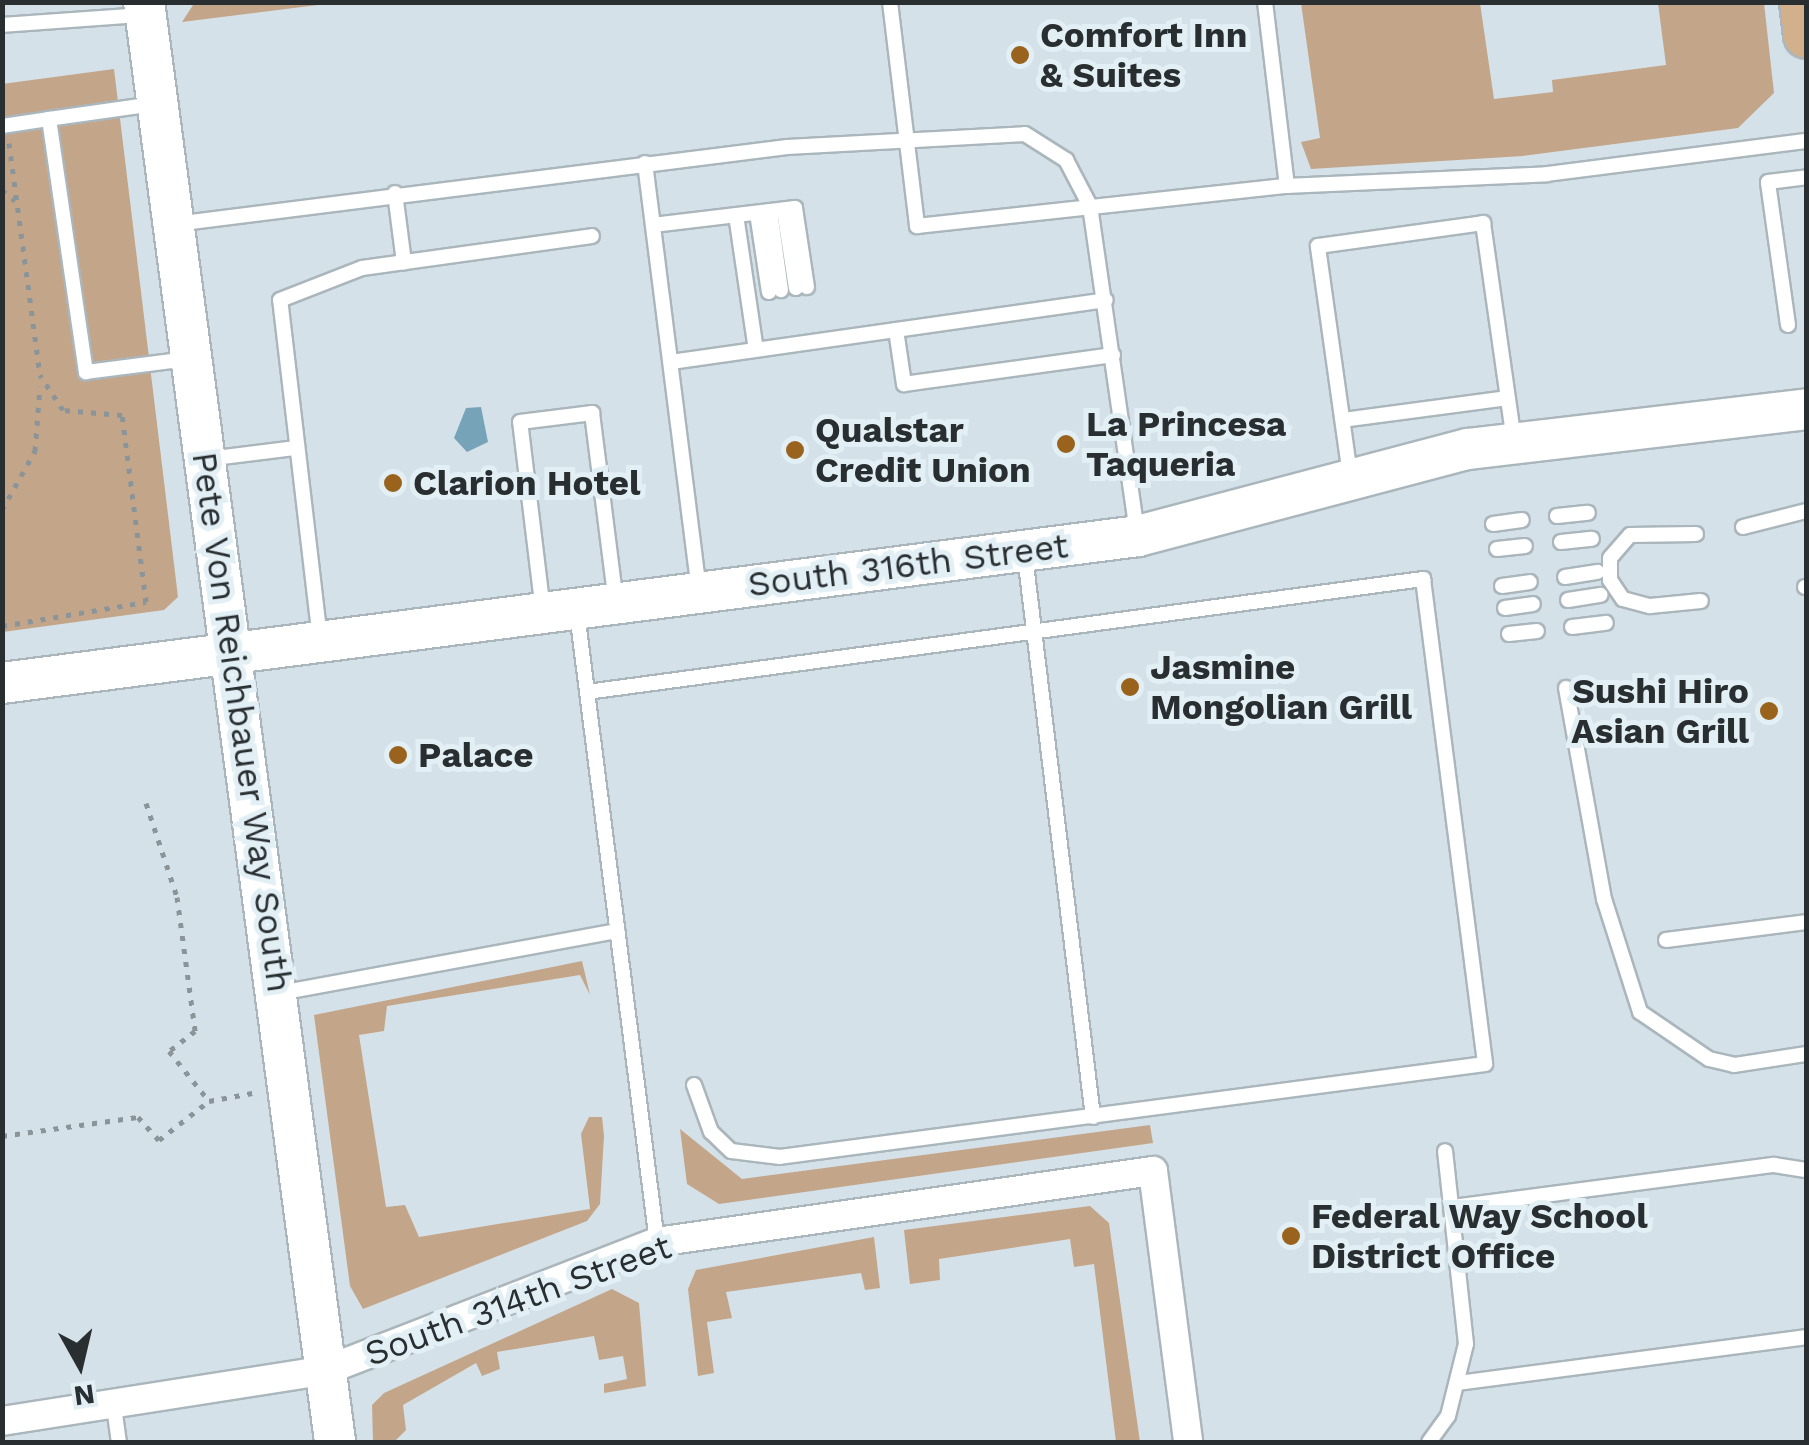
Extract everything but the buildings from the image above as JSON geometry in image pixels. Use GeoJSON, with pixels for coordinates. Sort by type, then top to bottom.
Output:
{"type":"FeatureCollection","features":[{"type":"Feature","properties":{"kind":"main road"},"geometry":{"type":"LineString","coordinates":[[1802,2],[1806,35]]}},
{"type":"Feature","properties":{"kind":"street","name":"Pete Von Reichbauer Way South"},"geometry":{"type":"LineString","coordinates":[[145,8],[235,650],[336,1442]]}},
{"type":"Feature","properties":{"kind":"street","name":"South 316th Street"},"geometry":{"type":"LineString","coordinates":[[2,683],[1138,536],[1351,477],[1514,442],[1806,409]]}},
{"type":"Feature","properties":{"kind":"street","name":"South 314th Street"},"geometry":{"type":"LineString","coordinates":[[2,1421],[114,1407],[327,1370],[657,1242],[1152,1170],[1188,1442]]}},
{"type":"Feature","properties":{"kind":"lane"},"geometry":{"type":"LineString","coordinates":[[890,2],[916,226],[1287,186],[1547,174],[1806,141]]}},
{"type":"Feature","properties":{"kind":"lane"},"geometry":{"type":"LineString","coordinates":[[1264,2],[1287,186]]}},
{"type":"Feature","properties":{"kind":"lane"},"geometry":{"type":"LineString","coordinates":[[2,25],[145,8]]}},
{"type":"Feature","properties":{"kind":"lane"},"geometry":{"type":"LineString","coordinates":[[4,125],[158,104]]}},
{"type":"Feature","properties":{"kind":"lane"},"geometry":{"type":"LineString","coordinates":[[49,120],[86,372],[193,358]]}},
{"type":"Feature","properties":{"kind":"lane"},"geometry":{"type":"LineString","coordinates":[[174,224],[645,163],[1024,134],[1066,160],[1090,206],[1138,536]]}},
{"type":"Feature","properties":{"kind":"lane"},"geometry":{"type":"LineString","coordinates":[[645,163],[700,592]]}},
{"type":"Feature","properties":{"kind":"lane"},"geometry":{"type":"LineString","coordinates":[[1788,325],[1768,182],[1806,177]]}},
{"type":"Feature","properties":{"kind":"lane"},"geometry":{"type":"LineString","coordinates":[[395,193],[404,262]]}},
{"type":"Feature","properties":{"kind":"lane"},"geometry":{"type":"LineString","coordinates":[[653,225],[776,210]]}},
{"type":"Feature","properties":{"kind":"lane"},"geometry":{"type":"LineString","coordinates":[[776,210],[788,289],[776,210]]}},
{"type":"Feature","properties":{"kind":"lane"},"geometry":{"type":"LineString","coordinates":[[736,216],[756,350]]}},
{"type":"Feature","properties":{"kind":"lane"},"geometry":{"type":"LineString","coordinates":[[1351,477],[1318,246],[1483,222],[1514,442]]}},
{"type":"Feature","properties":{"kind":"lane"},"geometry":{"type":"LineString","coordinates":[[320,640],[280,300],[404,262],[592,236]]}},
{"type":"Feature","properties":{"kind":"lane"},"geometry":{"type":"LineString","coordinates":[[670,362],[1106,300]]}},
{"type":"Feature","properties":{"kind":"lane"},"geometry":{"type":"LineString","coordinates":[[796,344],[794,326],[796,344]]}},
{"type":"Feature","properties":{"kind":"lane"},"geometry":{"type":"LineString","coordinates":[[896,330],[904,384],[1114,355]]}},
{"type":"Feature","properties":{"kind":"lane"},"geometry":{"type":"LineString","coordinates":[[1343,420],[1508,398]]}},
{"type":"Feature","properties":{"kind":"lane"},"geometry":{"type":"LineString","coordinates":[[616,602],[592,412],[520,422],[560,610],[587,692],[657,1242]]}},
{"type":"Feature","properties":{"kind":"lane"},"geometry":{"type":"LineString","coordinates":[[207,459],[295,448]]}},
{"type":"Feature","properties":{"kind":"lane"},"geometry":{"type":"LineString","coordinates":[[1743,527],[1806,511]]}},
{"type":"Feature","properties":{"kind":"lane"},"geometry":{"type":"LineString","coordinates":[[1557,516],[1588,513]]}},
{"type":"Feature","properties":{"kind":"lane"},"geometry":{"type":"LineString","coordinates":[[1493,524],[1522,520]]}},
{"type":"Feature","properties":{"kind":"lane"},"geometry":{"type":"LineString","coordinates":[[1696,534],[1630,536],[1610,558],[1610,580],[1623,599],[1650,606],[1701,601]]}},
{"type":"Feature","properties":{"kind":"lane"},"geometry":{"type":"LineString","coordinates":[[1560,542],[1592,539]]}},
{"type":"Feature","properties":{"kind":"lane"},"geometry":{"type":"LineString","coordinates":[[1497,549],[1525,546]]}},
{"type":"Feature","properties":{"kind":"lane"},"geometry":{"type":"LineString","coordinates":[[1024,550],[1093,1118]]}},
{"type":"Feature","properties":{"kind":"lane"},"geometry":{"type":"LineString","coordinates":[[1565,577],[1598,572]]}},
{"type":"Feature","properties":{"kind":"lane"},"geometry":{"type":"LineString","coordinates":[[587,692],[1422,579],[1485,1064],[1093,1118],[753,1155],[731,1151],[711,1132],[694,1086]]}},
{"type":"Feature","properties":{"kind":"lane"},"geometry":{"type":"LineString","coordinates":[[1502,586],[1530,582]]}},
{"type":"Feature","properties":{"kind":"lane"},"geometry":{"type":"LineString","coordinates":[[1568,600],[1602,595]]}},
{"type":"Feature","properties":{"kind":"lane"},"geometry":{"type":"LineString","coordinates":[[1505,608],[1533,604]]}},
{"type":"Feature","properties":{"kind":"lane"},"geometry":{"type":"LineString","coordinates":[[1572,627],[1606,622]]}},
{"type":"Feature","properties":{"kind":"lane"},"geometry":{"type":"LineString","coordinates":[[1509,634],[1537,631]]}},
{"type":"Feature","properties":{"kind":"lane"},"geometry":{"type":"LineString","coordinates":[[1566,688],[1604,898],[1640,1012],[1710,1059],[1734,1065],[1806,1054]]}},
{"type":"Feature","properties":{"kind":"lane"},"geometry":{"type":"LineString","coordinates":[[1666,940],[1806,922]]}},
{"type":"Feature","properties":{"kind":"lane"},"geometry":{"type":"LineString","coordinates":[[278,993],[617,931]]}},
{"type":"Feature","properties":{"kind":"lane"},"geometry":{"type":"LineString","coordinates":[[1429,1442],[1458,1384],[1466,1294],[1445,1151]]}},
{"type":"Feature","properties":{"kind":"lane"},"geometry":{"type":"LineString","coordinates":[[1453,1208],[1774,1165],[1806,1170]]}},
{"type":"Feature","properties":{"kind":"lane"},"geometry":{"type":"LineString","coordinates":[[1458,1384],[1806,1337]]}},
{"type":"Feature","properties":{"kind":"lane"},"geometry":{"type":"LineString","coordinates":[[114,1407],[120,1442]]}},
{"type":"Feature","properties":{"kind":"path"},"geometry":{"type":"LineString","coordinates":[[2,510],[35,451],[40,375],[4,125]]}},
{"type":"Feature","properties":{"kind":"path"},"geometry":{"type":"LineString","coordinates":[[2,190],[17,202]]}},
{"type":"Feature","properties":{"kind":"path"},"geometry":{"type":"LineString","coordinates":[[2,626],[146,602],[122,415],[74,416],[40,375]]}},
{"type":"Feature","properties":{"kind":"path"},"geometry":{"type":"LineString","coordinates":[[146,802],[177,897],[195,1031],[169,1051],[209,1101]]}},
{"type":"Feature","properties":{"kind":"path"},"geometry":{"type":"LineString","coordinates":[[2,1136],[138,1117],[159,1140],[209,1101],[252,1093]]}},
{"type":"Feature","properties":{"kind":"shaded area"},"geometry":{"type":"Polygon","coordinates":[[[195,2],[334,2],[334,3],[182,22],[195,2]]]}},
{"type":"Feature","properties":{"kind":"shaded area"},"geometry":{"type":"Polygon","coordinates":[[[1301,3],[1480,3],[1494,99],[1553,92],[1552,80],[1666,65],[1658,3],[1764,3],[1774,93],[1738,128],[1523,156],[1311,169],[1301,142],[1320,138],[1301,3]]]}},
{"type":"Feature","properties":{"kind":"shaded area"},"geometry":{"type":"Polygon","coordinates":[[[114,69],[178,597],[164,610],[3,632],[2,84],[114,69]]]}},
{"type":"Feature","properties":{"kind":"shaded area"},"geometry":{"type":"Polygon","coordinates":[[[582,961],[590,995],[580,975],[387,1006],[384,1031],[359,1035],[386,1207],[405,1205],[419,1237],[590,1209],[581,1134],[589,1117],[602,1117],[604,1136],[600,1204],[587,1221],[363,1309],[350,1286],[314,1015],[582,961]]]}},
{"type":"Feature","properties":{"kind":"shaded area"},"geometry":{"type":"Polygon","coordinates":[[[1150,1125],[1153,1143],[719,1204],[687,1184],[680,1129],[742,1179],[1150,1125]]]}},
{"type":"Feature","properties":{"kind":"shaded area"},"geometry":{"type":"Polygon","coordinates":[[[1090,1206],[1109,1223],[1140,1442],[1116,1442],[1094,1264],[1074,1267],[1070,1239],[939,1259],[940,1280],[910,1284],[904,1230],[1090,1206]]]}},
{"type":"Feature","properties":{"kind":"shaded area"},"geometry":{"type":"Polygon","coordinates":[[[874,1237],[880,1288],[865,1290],[861,1273],[726,1292],[732,1318],[707,1322],[714,1373],[698,1376],[688,1289],[696,1270],[874,1237]]]}},
{"type":"Feature","properties":{"kind":"shaded area"},"geometry":{"type":"Polygon","coordinates":[[[612,1289],[639,1303],[646,1386],[604,1393],[604,1384],[627,1379],[623,1356],[599,1360],[594,1336],[497,1352],[500,1369],[482,1376],[476,1363],[403,1405],[406,1430],[394,1442],[373,1442],[372,1405],[384,1393],[612,1289]]]}},
{"type":"Feature","properties":{"kind":"water"},"geometry":{"type":"Polygon","coordinates":[[[481,407],[488,442],[467,452],[454,438],[466,408],[481,407]]]}},
{"type":"Feature","properties":{"kind":"place","name":"Comfort Inn & Suites"},"geometry":{"type":"Point","coordinates":[1020,55]}},
{"type":"Feature","properties":{"kind":"place","name":"La Princesa Taqueria"},"geometry":{"type":"Point","coordinates":[1066,444]}},
{"type":"Feature","properties":{"kind":"place","name":"Qualstar Credit Union"},"geometry":{"type":"Point","coordinates":[795,450]}},
{"type":"Feature","properties":{"kind":"place","name":"Clarion Hotel"},"geometry":{"type":"Point","coordinates":[393,483]}},
{"type":"Feature","properties":{"kind":"place","name":"Jasmine Mongolian Grill"},"geometry":{"type":"Point","coordinates":[1130,687]}},
{"type":"Feature","properties":{"kind":"place","name":"Sushi Hiro Asian Grill"},"geometry":{"type":"Point","coordinates":[1769,711]}},
{"type":"Feature","properties":{"kind":"place","name":"Palace"},"geometry":{"type":"Point","coordinates":[398,755]}},
{"type":"Feature","properties":{"kind":"place","name":"Federal Way School District Office"},"geometry":{"type":"Point","coordinates":[1291,1236]}}]}
